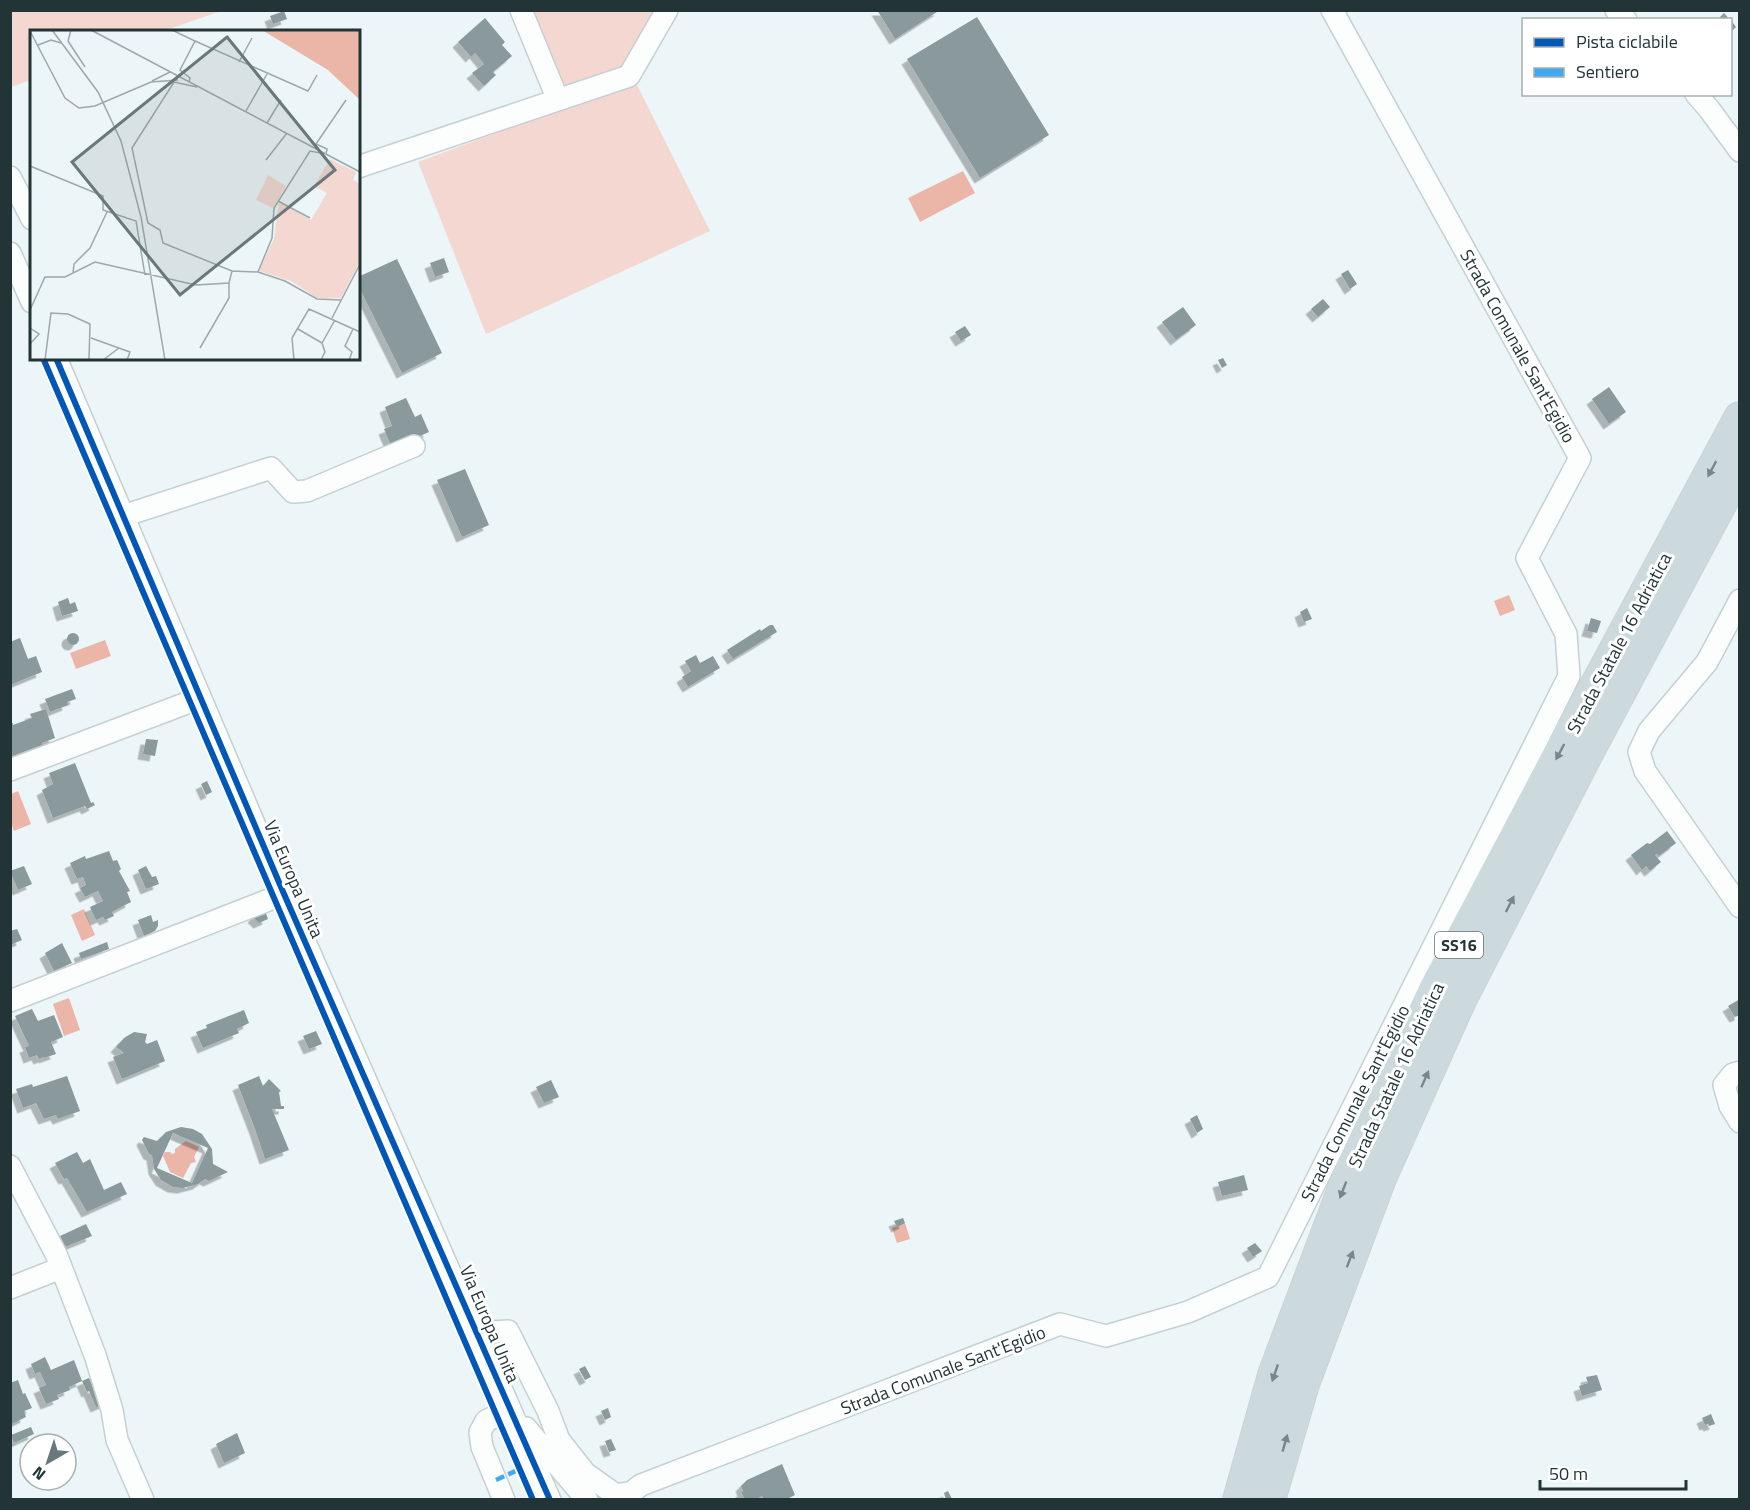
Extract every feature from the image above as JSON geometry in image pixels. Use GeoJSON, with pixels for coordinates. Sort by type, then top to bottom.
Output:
{"type":"FeatureCollection","features":[{"type":"Feature","properties":{"kind":"highway","name":"Strada Statale 16 Adriatica"},"geometry":{"type":"LineString","coordinates":[[1239,1500],[1274,1375],[1355,1162],[1435,990],[1740,418]]}},
{"type":"Feature","properties":{"kind":"highway","name":"Strada Statale 16 Adriatica"},"geometry":{"type":"LineString","coordinates":[[1269,1500],[1303,1384],[1380,1178],[1460,1000],[1586,755],[1740,467]]}},
{"type":"Feature","properties":{"kind":"street"},"geometry":{"type":"LineString","coordinates":[[521,10],[558,100]]}},
{"type":"Feature","properties":{"kind":"street"},"geometry":{"type":"LineString","coordinates":[[360,166],[629,76],[668,10]]}},
{"type":"Feature","properties":{"kind":"street","name":"Strada Comunale Sant'Egidio"},"geometry":{"type":"LineString","coordinates":[[478,1333],[508,1331],[548,1412],[558,1440],[585,1473],[616,1495],[632,1492],[641,1485],[1060,1324],[1106,1336],[1188,1312],[1268,1277],[1569,676],[1566,634],[1527,558],[1580,458],[1332,10]]}},
{"type":"Feature","properties":{"kind":"street"},"geometry":{"type":"LineString","coordinates":[[1698,96],[1740,151]]}},
{"type":"Feature","properties":{"kind":"street"},"geometry":{"type":"LineString","coordinates":[[10,177],[30,215]]}},
{"type":"Feature","properties":{"kind":"street"},"geometry":{"type":"LineString","coordinates":[[10,253],[30,298]]}},
{"type":"Feature","properties":{"kind":"street","name":"Via Europa Unita"},"geometry":{"type":"LineString","coordinates":[[57,360],[284,894],[550,1500]]}},
{"type":"Feature","properties":{"kind":"street"},"geometry":{"type":"LineString","coordinates":[[123,516],[271,468],[293,492],[307,492],[414,446]]}},
{"type":"Feature","properties":{"kind":"street"},"geometry":{"type":"LineString","coordinates":[[1740,600],[1707,662],[1649,731],[1639,752],[1645,771],[1740,907]]}},
{"type":"Feature","properties":{"kind":"street"},"geometry":{"type":"LineString","coordinates":[[10,770],[200,698]]}},
{"type":"Feature","properties":{"kind":"street"},"geometry":{"type":"LineString","coordinates":[[10,1001],[284,894]]}},
{"type":"Feature","properties":{"kind":"street"},"geometry":{"type":"LineString","coordinates":[[1740,1072],[1733,1074],[1724,1085],[1730,1106],[1740,1122]]}},
{"type":"Feature","properties":{"kind":"street"},"geometry":{"type":"LineString","coordinates":[[10,1166],[56,1254],[102,1377],[112,1410],[117,1440],[143,1500]]}},
{"type":"Feature","properties":{"kind":"street"},"geometry":{"type":"LineString","coordinates":[[10,1288],[61,1268]]}},
{"type":"Feature","properties":{"kind":"street"},"geometry":{"type":"LineString","coordinates":[[504,1500],[482,1447],[480,1432],[486,1421],[510,1409],[587,1500]]}},
{"type":"Feature","properties":{"kind":"shaded area"},"geometry":{"type":"Polygon","coordinates":[[[11,10],[221,10],[166,30],[30,30],[30,80],[11,87],[11,10]]]}},
{"type":"Feature","properties":{"kind":"shaded area"},"geometry":{"type":"Polygon","coordinates":[[[530,11],[655,11],[620,70],[563,90],[530,11]]]}},
{"type":"Feature","properties":{"kind":"shaded area"},"geometry":{"type":"Polygon","coordinates":[[[635,81],[710,231],[486,334],[418,162],[635,81]]]}},
{"type":"Feature","properties":{"kind":"shaded area"},"geometry":{"type":"Polygon","coordinates":[[[963,171],[975,193],[920,222],[908,198],[963,171]]]}},
{"type":"Feature","properties":{"kind":"shaded area"},"geometry":{"type":"Polygon","coordinates":[[[1509,595],[1515,610],[1500,616],[1494,601],[1509,595]]]}},
{"type":"Feature","properties":{"kind":"shaded area"},"geometry":{"type":"Polygon","coordinates":[[[105,640],[111,656],[76,669],[70,653],[105,640]]]}},
{"type":"Feature","properties":{"kind":"shaded area"},"geometry":{"type":"Polygon","coordinates":[[[18,791],[31,824],[14,831],[11,822],[11,794],[18,791]]]}},
{"type":"Feature","properties":{"kind":"shaded area"},"geometry":{"type":"Polygon","coordinates":[[[84,909],[95,935],[82,941],[71,915],[84,909]]]}},
{"type":"Feature","properties":{"kind":"shaded area"},"geometry":{"type":"Polygon","coordinates":[[[69,998],[80,1030],[64,1036],[53,1004],[69,998]]]}},
{"type":"Feature","properties":{"kind":"shaded area"},"geometry":{"type":"Polygon","coordinates":[[[186,1141],[199,1147],[194,1157],[196,1162],[191,1163],[183,1178],[170,1172],[163,1156],[165,1152],[175,1153],[175,1149],[186,1141]]]}},
{"type":"Feature","properties":{"kind":"shaded area"},"geometry":{"type":"Polygon","coordinates":[[[905,1223],[910,1239],[897,1243],[892,1228],[905,1223]]]}},
{"type":"Feature","properties":{"kind":"building"},"geometry":{"type":"Polygon","coordinates":[[[877,10],[940,10],[895,39],[877,10]]]}},
{"type":"Feature","properties":{"kind":"building"},"geometry":{"type":"Polygon","coordinates":[[[284,11],[287,19],[273,24],[270,16],[284,11]]]}},
{"type":"Feature","properties":{"kind":"building"},"geometry":{"type":"Polygon","coordinates":[[[1724,13],[1728,18],[1719,18],[1724,13]]]}},
{"type":"Feature","properties":{"kind":"building"},"geometry":{"type":"Polygon","coordinates":[[[977,17],[1049,135],[980,178],[907,59],[977,17]]]}},
{"type":"Feature","properties":{"kind":"building"},"geometry":{"type":"Polygon","coordinates":[[[485,18],[505,42],[502,45],[512,56],[493,72],[496,75],[484,86],[472,73],[484,64],[475,53],[471,57],[458,42],[485,18]]]}},
{"type":"Feature","properties":{"kind":"building"},"geometry":{"type":"Polygon","coordinates":[[[444,258],[449,272],[435,277],[430,263],[444,258]]]}},
{"type":"Feature","properties":{"kind":"building"},"geometry":{"type":"Polygon","coordinates":[[[397,259],[442,353],[402,373],[360,289],[360,276],[397,259]]]}},
{"type":"Feature","properties":{"kind":"building"},"geometry":{"type":"Polygon","coordinates":[[[1348,270],[1357,284],[1350,289],[1341,274],[1348,270]]]}},
{"type":"Feature","properties":{"kind":"building"},"geometry":{"type":"Polygon","coordinates":[[[1323,299],[1330,307],[1318,317],[1311,309],[1323,299]]]}},
{"type":"Feature","properties":{"kind":"building"},"geometry":{"type":"Polygon","coordinates":[[[1183,307],[1196,325],[1176,340],[1162,322],[1183,307]]]}},
{"type":"Feature","properties":{"kind":"building"},"geometry":{"type":"Polygon","coordinates":[[[965,326],[971,335],[961,341],[955,332],[965,326]]]}},
{"type":"Feature","properties":{"kind":"building"},"geometry":{"type":"Polygon","coordinates":[[[1223,358],[1227,365],[1222,368],[1218,360],[1223,358]]]}},
{"type":"Feature","properties":{"kind":"building"},"geometry":{"type":"Polygon","coordinates":[[[1609,387],[1626,412],[1609,424],[1592,399],[1609,387]]]}},
{"type":"Feature","properties":{"kind":"building"},"geometry":{"type":"Polygon","coordinates":[[[406,398],[415,417],[421,414],[429,432],[392,448],[384,429],[392,426],[385,407],[406,398]]]}},
{"type":"Feature","properties":{"kind":"building"},"geometry":{"type":"Polygon","coordinates":[[[465,469],[489,525],[462,537],[437,480],[465,469]]]}},
{"type":"Feature","properties":{"kind":"building"},"geometry":{"type":"Polygon","coordinates":[[[68,598],[70,604],[75,602],[78,611],[62,616],[58,602],[68,598]]]}},
{"type":"Feature","properties":{"kind":"building"},"geometry":{"type":"Polygon","coordinates":[[[1307,608],[1312,619],[1304,622],[1300,612],[1307,608]]]}},
{"type":"Feature","properties":{"kind":"building"},"geometry":{"type":"Polygon","coordinates":[[[1591,618],[1601,621],[1597,633],[1587,631],[1591,618]]]}},
{"type":"Feature","properties":{"kind":"building"},"geometry":{"type":"Polygon","coordinates":[[[773,625],[777,632],[733,659],[727,650],[773,625]]]}},
{"type":"Feature","properties":{"kind":"building"},"geometry":{"type":"Polygon","coordinates":[[[75,633],[79,639],[75,645],[71,645],[67,637],[75,633]]]}},
{"type":"Feature","properties":{"kind":"building"},"geometry":{"type":"Polygon","coordinates":[[[20,638],[28,659],[36,656],[42,672],[10,685],[10,642],[20,638]]]}},
{"type":"Feature","properties":{"kind":"building"},"geometry":{"type":"Polygon","coordinates":[[[696,655],[700,663],[713,656],[720,668],[688,687],[682,677],[691,671],[685,661],[696,655]]]}},
{"type":"Feature","properties":{"kind":"building"},"geometry":{"type":"Polygon","coordinates":[[[72,689],[76,699],[50,712],[45,699],[72,689]]]}},
{"type":"Feature","properties":{"kind":"building"},"geometry":{"type":"Polygon","coordinates":[[[46,709],[55,738],[10,757],[10,724],[32,718],[30,714],[46,709]]]}},
{"type":"Feature","properties":{"kind":"building"},"geometry":{"type":"Polygon","coordinates":[[[146,739],[158,740],[155,756],[143,754],[146,739]]]}},
{"type":"Feature","properties":{"kind":"building"},"geometry":{"type":"Polygon","coordinates":[[[75,763],[91,803],[95,805],[87,809],[85,806],[53,818],[42,790],[53,784],[49,773],[75,763]]]}},
{"type":"Feature","properties":{"kind":"building"},"geometry":{"type":"Polygon","coordinates":[[[207,781],[212,792],[206,795],[201,784],[207,781]]]}},
{"type":"Feature","properties":{"kind":"building"},"geometry":{"type":"Polygon","coordinates":[[[1667,831],[1676,843],[1659,856],[1655,855],[1661,862],[1650,871],[1646,866],[1642,870],[1631,855],[1667,831]]]}},
{"type":"Feature","properties":{"kind":"building"},"geometry":{"type":"Polygon","coordinates":[[[109,851],[113,861],[117,860],[121,869],[119,871],[130,891],[127,892],[131,902],[112,912],[114,916],[105,920],[103,917],[96,920],[90,907],[103,901],[98,891],[85,897],[80,888],[86,885],[83,877],[77,879],[70,863],[85,856],[86,859],[109,851]]]}},
{"type":"Feature","properties":{"kind":"building"},"geometry":{"type":"Polygon","coordinates":[[[24,866],[32,884],[18,890],[10,871],[24,866]]]}},
{"type":"Feature","properties":{"kind":"building"},"geometry":{"type":"Polygon","coordinates":[[[146,866],[152,877],[156,876],[159,884],[146,889],[138,870],[146,866]]]}},
{"type":"Feature","properties":{"kind":"building"},"geometry":{"type":"Polygon","coordinates":[[[264,908],[268,919],[259,923],[253,917],[264,908]]]}},
{"type":"Feature","properties":{"kind":"building"},"geometry":{"type":"Polygon","coordinates":[[[151,915],[153,922],[158,920],[158,926],[155,931],[144,936],[138,920],[151,915]]]}},
{"type":"Feature","properties":{"kind":"building"},"geometry":{"type":"Polygon","coordinates":[[[17,929],[22,940],[10,945],[10,931],[17,929]]]}},
{"type":"Feature","properties":{"kind":"building"},"geometry":{"type":"Polygon","coordinates":[[[107,942],[109,949],[81,959],[79,953],[107,942]]]}},
{"type":"Feature","properties":{"kind":"building"},"geometry":{"type":"Polygon","coordinates":[[[62,943],[72,963],[54,971],[45,953],[62,943]]]}},
{"type":"Feature","properties":{"kind":"building"},"geometry":{"type":"Polygon","coordinates":[[[1740,999],[1740,1015],[1735,1017],[1728,1006],[1740,999]]]}},
{"type":"Feature","properties":{"kind":"building"},"geometry":{"type":"Polygon","coordinates":[[[32,1009],[38,1021],[54,1015],[63,1037],[51,1042],[56,1054],[39,1059],[37,1055],[29,1058],[25,1047],[29,1046],[15,1016],[32,1009]]]}},
{"type":"Feature","properties":{"kind":"building"},"geometry":{"type":"Polygon","coordinates":[[[244,1010],[249,1023],[237,1029],[239,1033],[203,1048],[196,1032],[207,1028],[206,1025],[244,1010]]]}},
{"type":"Feature","properties":{"kind":"building"},"geometry":{"type":"Polygon","coordinates":[[[316,1031],[322,1044],[309,1049],[303,1036],[316,1031]]]}},
{"type":"Feature","properties":{"kind":"building"},"geometry":{"type":"Polygon","coordinates":[[[134,1032],[147,1034],[145,1042],[147,1044],[157,1040],[165,1061],[122,1079],[113,1057],[124,1053],[116,1047],[134,1032]]]}},
{"type":"Feature","properties":{"kind":"building"},"geometry":{"type":"Polygon","coordinates":[[[67,1076],[80,1111],[58,1119],[56,1115],[44,1119],[36,1103],[23,1108],[16,1089],[32,1084],[33,1087],[67,1076]]]}},
{"type":"Feature","properties":{"kind":"building"},"geometry":{"type":"Polygon","coordinates":[[[259,1076],[263,1086],[269,1079],[281,1091],[279,1092],[281,1106],[284,1106],[284,1109],[272,1109],[289,1150],[265,1159],[238,1085],[259,1076]]]}},
{"type":"Feature","properties":{"kind":"building"},"geometry":{"type":"Polygon","coordinates":[[[551,1080],[559,1097],[544,1103],[536,1087],[551,1080]]]}},
{"type":"Feature","properties":{"kind":"building"},"geometry":{"type":"Polygon","coordinates":[[[1197,1115],[1203,1129],[1197,1133],[1190,1119],[1197,1115]]]}},
{"type":"Feature","properties":{"kind":"building"},"geometry":{"type":"Polygon","coordinates":[[[181,1127],[193,1129],[202,1134],[212,1149],[213,1164],[228,1172],[209,1181],[205,1179],[198,1184],[183,1188],[173,1187],[161,1180],[154,1169],[152,1155],[149,1154],[142,1140],[144,1137],[157,1141],[166,1132],[181,1127]],[[173,1133],[157,1168],[192,1183],[208,1148],[173,1133]]]}},
{"type":"Feature","properties":{"kind":"building"},"geometry":{"type":"Polygon","coordinates":[[[77,1152],[83,1163],[90,1159],[104,1190],[121,1182],[127,1194],[87,1212],[67,1178],[64,1179],[55,1163],[77,1152]]]}},
{"type":"Feature","properties":{"kind":"building"},"geometry":{"type":"Polygon","coordinates":[[[1244,1175],[1248,1190],[1222,1196],[1218,1182],[1244,1175]]]}},
{"type":"Feature","properties":{"kind":"building"},"geometry":{"type":"Polygon","coordinates":[[[903,1218],[905,1223],[897,1227],[894,1221],[903,1218]]]}},
{"type":"Feature","properties":{"kind":"building"},"geometry":{"type":"Polygon","coordinates":[[[86,1224],[92,1236],[65,1247],[60,1236],[86,1224]]]}},
{"type":"Feature","properties":{"kind":"building"},"geometry":{"type":"Polygon","coordinates":[[[1255,1243],[1262,1251],[1253,1257],[1247,1248],[1255,1243]]]}},
{"type":"Feature","properties":{"kind":"building"},"geometry":{"type":"Polygon","coordinates":[[[45,1357],[51,1370],[74,1360],[82,1381],[69,1387],[70,1390],[57,1395],[59,1399],[46,1404],[39,1388],[46,1385],[40,1372],[35,1374],[31,1364],[45,1357]]]}},
{"type":"Feature","properties":{"kind":"building"},"geometry":{"type":"Polygon","coordinates":[[[585,1366],[591,1377],[585,1380],[579,1369],[585,1366]]]}},
{"type":"Feature","properties":{"kind":"building"},"geometry":{"type":"Polygon","coordinates":[[[1597,1375],[1602,1390],[1582,1396],[1579,1386],[1588,1383],[1586,1377],[1597,1375]]]}},
{"type":"Feature","properties":{"kind":"building"},"geometry":{"type":"Polygon","coordinates":[[[89,1378],[94,1388],[103,1384],[110,1401],[96,1407],[82,1381],[89,1378]]]}},
{"type":"Feature","properties":{"kind":"building"},"geometry":{"type":"Polygon","coordinates":[[[18,1380],[32,1408],[24,1411],[26,1417],[10,1425],[10,1383],[18,1380]]]}},
{"type":"Feature","properties":{"kind":"building"},"geometry":{"type":"Polygon","coordinates":[[[608,1408],[611,1417],[605,1420],[601,1411],[608,1408]]]}},
{"type":"Feature","properties":{"kind":"building"},"geometry":{"type":"Polygon","coordinates":[[[1711,1414],[1715,1424],[1705,1425],[1702,1418],[1711,1414]]]}},
{"type":"Feature","properties":{"kind":"building"},"geometry":{"type":"Polygon","coordinates":[[[31,1427],[33,1432],[18,1432],[31,1427]]]}},
{"type":"Feature","properties":{"kind":"building"},"geometry":{"type":"Polygon","coordinates":[[[18,1432],[18,1441],[14,1443],[11,1435],[18,1432]]]}},
{"type":"Feature","properties":{"kind":"building"},"geometry":{"type":"Polygon","coordinates":[[[237,1433],[245,1453],[224,1463],[216,1444],[237,1433]]]}},
{"type":"Feature","properties":{"kind":"building"},"geometry":{"type":"Polygon","coordinates":[[[611,1439],[616,1450],[609,1452],[605,1441],[611,1439]]]}},
{"type":"Feature","properties":{"kind":"building"},"geometry":{"type":"Polygon","coordinates":[[[782,1464],[795,1495],[785,1500],[768,1500],[767,1498],[764,1500],[762,1496],[755,1500],[744,1498],[741,1486],[747,1480],[782,1464]]]}},
{"type":"Feature","properties":{"kind":"building"},"geometry":{"type":"Polygon","coordinates":[[[948,1491],[952,1499],[946,1500],[944,1493],[948,1491]]]}},
{"type":"Feature","properties":{"kind":"marked path"},"geometry":{"type":"LineString","coordinates":[[496,1480],[520,1469]]}},
{"type":"Feature","properties":{"kind":"cycle path"},"geometry":{"type":"LineString","coordinates":[[44,360],[533,1500]]}},
{"type":"Feature","properties":{"kind":"cycle path"},"geometry":{"type":"LineString","coordinates":[[57,360],[284,894],[550,1500]]}}]}
